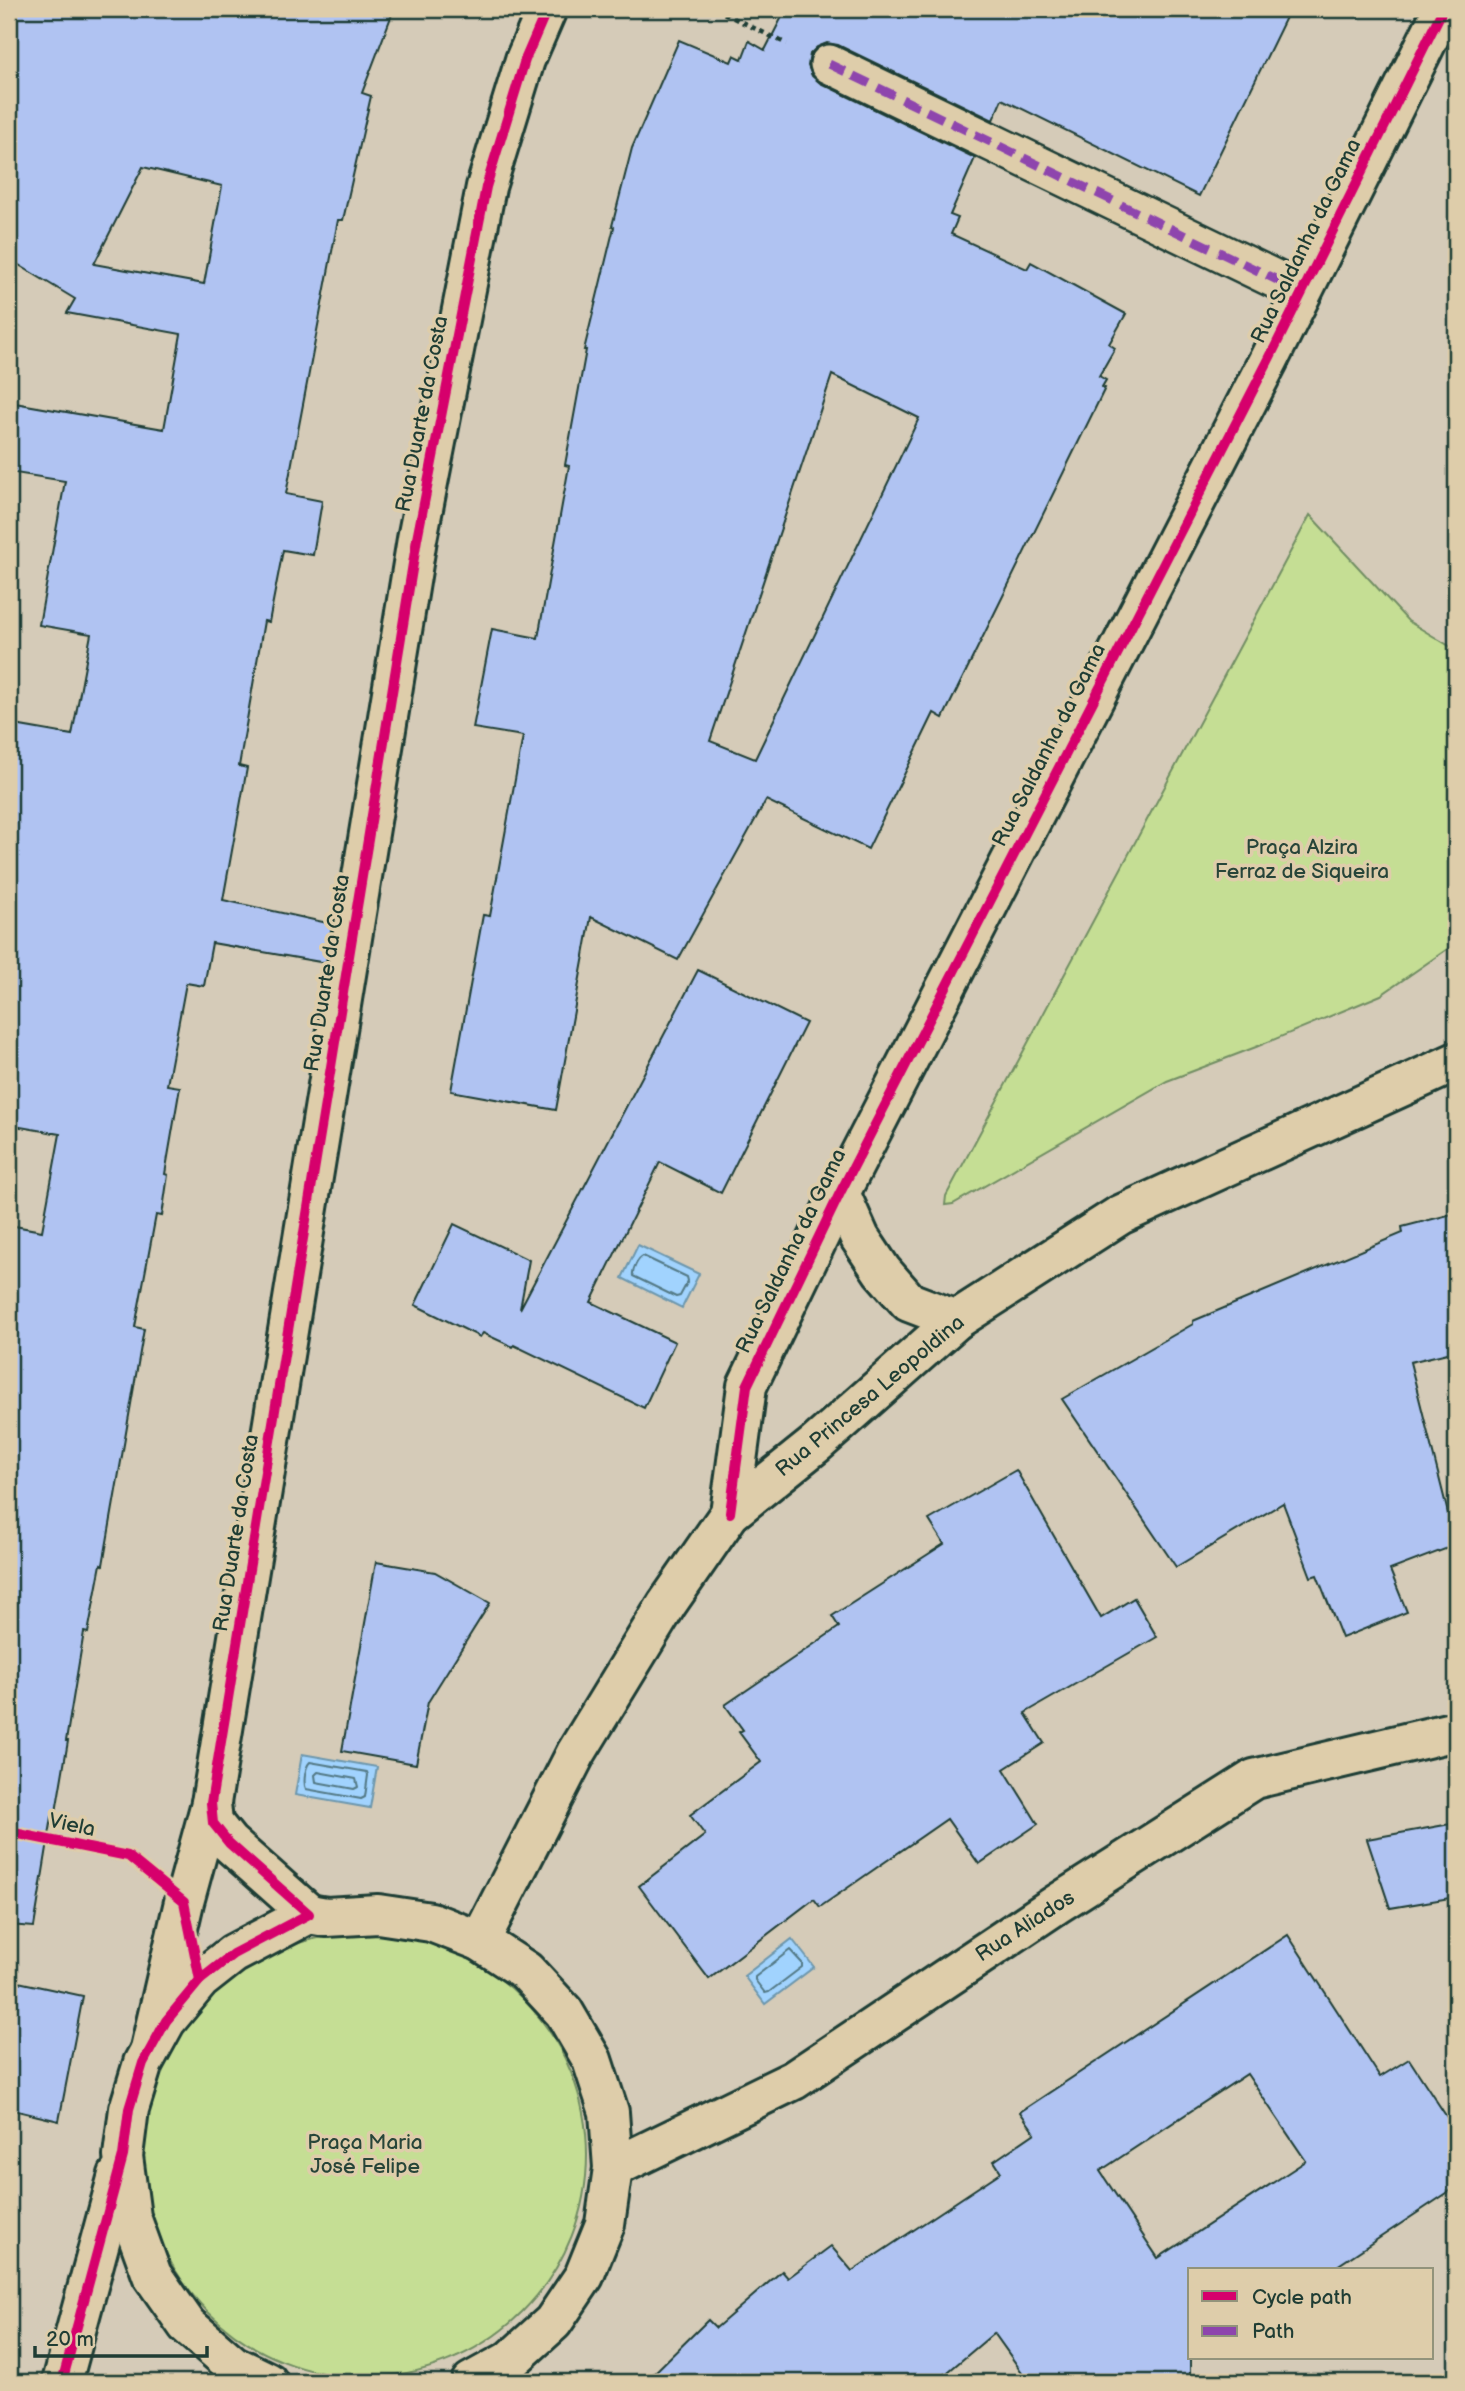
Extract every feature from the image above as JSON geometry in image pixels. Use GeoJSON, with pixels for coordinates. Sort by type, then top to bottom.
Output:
{"type":"FeatureCollection","features":[{"type":"Feature","properties":{"kind":"street","name":"Rua Duarte da Costa"},"geometry":{"type":"LineString","coordinates":[[150,2049],[184,1902],[211,1803],[417,539],[486,187],[525,60],[547,9]]}},
{"type":"Feature","properties":{"kind":"street","name":"Rua Saldanha da Gama"},"geometry":{"type":"LineString","coordinates":[[730,1513],[747,1386],[840,1193],[1302,292],[1443,9]]}},
{"type":"Feature","properties":{"kind":"street"},"geometry":{"type":"LineString","coordinates":[[829,64],[1302,292]]}},
{"type":"Feature","properties":{"kind":"street","name":"Rua Princesa Leopoldina"},"geometry":{"type":"LineString","coordinates":[[480,1941],[576,1753],[667,1604],[730,1513],[816,1444],[956,1320],[1120,1214],[1456,1062]]}},
{"type":"Feature","properties":{"kind":"street","name":"Rua Saldanha da Gama"},"geometry":{"type":"LineString","coordinates":[[840,1193],[860,1238],[909,1302],[956,1320]]}},
{"type":"Feature","properties":{"kind":"street","name":"Rua Aliados"},"geometry":{"type":"LineString","coordinates":[[613,2168],[794,2080],[1057,1904],[1254,1779],[1456,1731]]}},
{"type":"Feature","properties":{"kind":"street","name":"Rua Duarte da Costa"},"geometry":{"type":"LineString","coordinates":[[211,1803],[213,1823],[229,1843],[309,1914]]}},
{"type":"Feature","properties":{"kind":"street"},"geometry":{"type":"LineString","coordinates":[[62,2382],[123,2156],[129,2109],[143,2063],[166,2021],[200,1980],[233,1954],[309,1914],[326,1917],[378,1914],[430,1922],[480,1941],[526,1971],[564,2012],[592,2060],[609,2112],[613,2168],[605,2224],[584,2276],[553,2322],[511,2360],[471,2382]]}},
{"type":"Feature","properties":{"kind":"street"},"geometry":{"type":"LineString","coordinates":[[123,2156],[131,2217],[152,2275],[187,2325],[233,2365],[268,2382]]}},
{"type":"Feature","properties":{"kind":"path"},"geometry":{"type":"LineString","coordinates":[[715,9],[829,64]]}},
{"type":"Feature","properties":{"kind":"green space","name":"Praça Alzira Ferraz de Siqueira"},"geometry":{"type":"Polygon","coordinates":[[[1310,515],[1408,621],[1456,650],[1456,943],[1381,995],[1167,1081],[953,1204],[945,1205],[946,1196],[1310,515]]]}},
{"type":"Feature","properties":{"kind":"green space","name":"Praça Maria José Felipe"},"geometry":{"type":"Polygon","coordinates":[[[365,1933],[408,1937],[450,1950],[488,1970],[522,1998],[550,2032],[570,2070],[583,2112],[587,2155],[583,2198],[570,2240],[550,2278],[522,2312],[488,2340],[450,2360],[408,2373],[365,2377],[322,2373],[280,2360],[242,2340],[208,2312],[180,2278],[160,2240],[147,2198],[143,2155],[147,2112],[160,2070],[180,2032],[208,1998],[242,1970],[280,1950],[322,1937],[365,1933]]]}},
{"type":"Feature","properties":{"kind":"water"},"geometry":{"type":"Polygon","coordinates":[[[638,1245],[699,1274],[682,1308],[622,1278],[638,1245]]]}},
{"type":"Feature","properties":{"kind":"water"},"geometry":{"type":"Polygon","coordinates":[[[302,1754],[377,1767],[370,1808],[295,1795],[302,1754]]]}},
{"type":"Feature","properties":{"kind":"water"},"geometry":{"type":"Polygon","coordinates":[[[792,1939],[814,1967],[765,2004],[744,1976],[792,1939]]]}},
{"type":"Feature","properties":{"kind":"building"},"geometry":{"type":"Polygon","coordinates":[[[9,9],[394,9],[362,93],[371,96],[343,220],[338,220],[286,494],[322,501],[313,555],[283,550],[269,622],[264,621],[239,766],[247,768],[223,900],[332,924],[326,963],[212,943],[204,986],[186,983],[167,1085],[180,1087],[165,1174],[168,1175],[162,1216],[156,1215],[135,1327],[144,1329],[103,1565],[101,1564],[88,1633],[84,1632],[55,1818],[52,1817],[34,1927],[9,1925],[9,1225],[42,1231],[60,1134],[9,1125],[9,724],[72,735],[91,634],[39,625],[65,481],[9,472],[9,402],[164,429],[181,334],[67,313],[75,299],[9,259],[9,9]],[[143,167],[94,264],[204,284],[222,186],[143,167]]]}},
{"type":"Feature","properties":{"kind":"building"},"geometry":{"type":"Polygon","coordinates":[[[786,9],[1290,9],[1199,196],[1002,99],[993,120],[838,45],[827,43],[810,54],[808,66],[812,76],[820,83],[975,158],[950,215],[958,218],[951,234],[1027,269],[1031,262],[1126,314],[1109,344],[1115,348],[1099,376],[1106,380],[1102,387],[1105,388],[943,718],[934,713],[868,849],[766,800],[678,960],[591,917],[556,1110],[451,1091],[483,915],[490,916],[523,736],[473,728],[492,629],[538,638],[569,466],[565,465],[584,350],[632,148],[679,40],[731,62],[734,55],[742,59],[749,41],[765,50],[786,9]],[[832,375],[710,741],[755,759],[919,418],[832,375]]]}},
{"type":"Feature","properties":{"kind":"building"},"geometry":{"type":"Polygon","coordinates":[[[698,970],[806,1023],[721,1193],[660,1162],[591,1302],[675,1342],[644,1408],[514,1345],[513,1347],[483,1333],[480,1337],[415,1305],[454,1224],[529,1260],[520,1309],[698,970]]]}},
{"type":"Feature","properties":{"kind":"building"},"geometry":{"type":"Polygon","coordinates":[[[1456,1213],[1456,1351],[1410,1362],[1456,1545],[1390,1570],[1407,1612],[1342,1638],[1317,1575],[1311,1577],[1283,1503],[1176,1567],[1062,1399],[1193,1324],[1193,1321],[1403,1233],[1402,1227],[1456,1213]]]}},
{"type":"Feature","properties":{"kind":"building"},"geometry":{"type":"Polygon","coordinates":[[[1016,1470],[1101,1618],[1134,1598],[1157,1637],[1025,1713],[1044,1743],[1004,1769],[1038,1824],[979,1864],[947,1819],[820,1907],[814,1899],[709,1979],[639,1886],[705,1835],[690,1815],[761,1762],[739,1732],[743,1730],[725,1705],[839,1627],[832,1616],[944,1544],[929,1520],[1016,1470]]]}},
{"type":"Feature","properties":{"kind":"building"},"geometry":{"type":"Polygon","coordinates":[[[376,1562],[435,1572],[490,1603],[428,1702],[416,1764],[342,1751],[376,1562]]]}},
{"type":"Feature","properties":{"kind":"building"},"geometry":{"type":"Polygon","coordinates":[[[1456,1823],[1456,1897],[1390,1908],[1367,1839],[1456,1823]]]}},
{"type":"Feature","properties":{"kind":"building"},"geometry":{"type":"Polygon","coordinates":[[[1288,1935],[1380,2077],[1409,2059],[1456,2131],[1456,2187],[1334,2268],[1188,2268],[1190,2382],[1029,2382],[994,2333],[936,2382],[645,2382],[708,2320],[716,2328],[782,2271],[788,2278],[831,2246],[852,2271],[1001,2172],[994,2161],[1035,2133],[1020,2112],[1288,1935]],[[1247,2074],[1100,2171],[1158,2258],[1306,2161],[1247,2074]]]}},
{"type":"Feature","properties":{"kind":"building"},"geometry":{"type":"Polygon","coordinates":[[[9,1980],[83,1996],[59,2121],[9,2109],[9,1980]]]}},
{"type":"Feature","properties":{"kind":"marked path"},"geometry":{"type":"LineString","coordinates":[[829,64],[1302,292]]}},
{"type":"Feature","properties":{"kind":"cycle path"},"geometry":{"type":"LineString","coordinates":[[62,2382],[123,2156],[129,2109],[143,2063],[166,2021],[200,1980],[233,1954],[309,1914],[229,1843],[213,1823],[211,1803],[417,539],[486,187],[525,60],[547,9]]}},
{"type":"Feature","properties":{"kind":"cycle path"},"geometry":{"type":"LineString","coordinates":[[730,1513],[747,1386],[840,1193],[1269,359],[1443,9]]}},
{"type":"Feature","properties":{"kind":"cycle path","name":"Viela"},"geometry":{"type":"LineString","coordinates":[[9,1832],[128,1856],[184,1902],[200,1980]]}}]}
